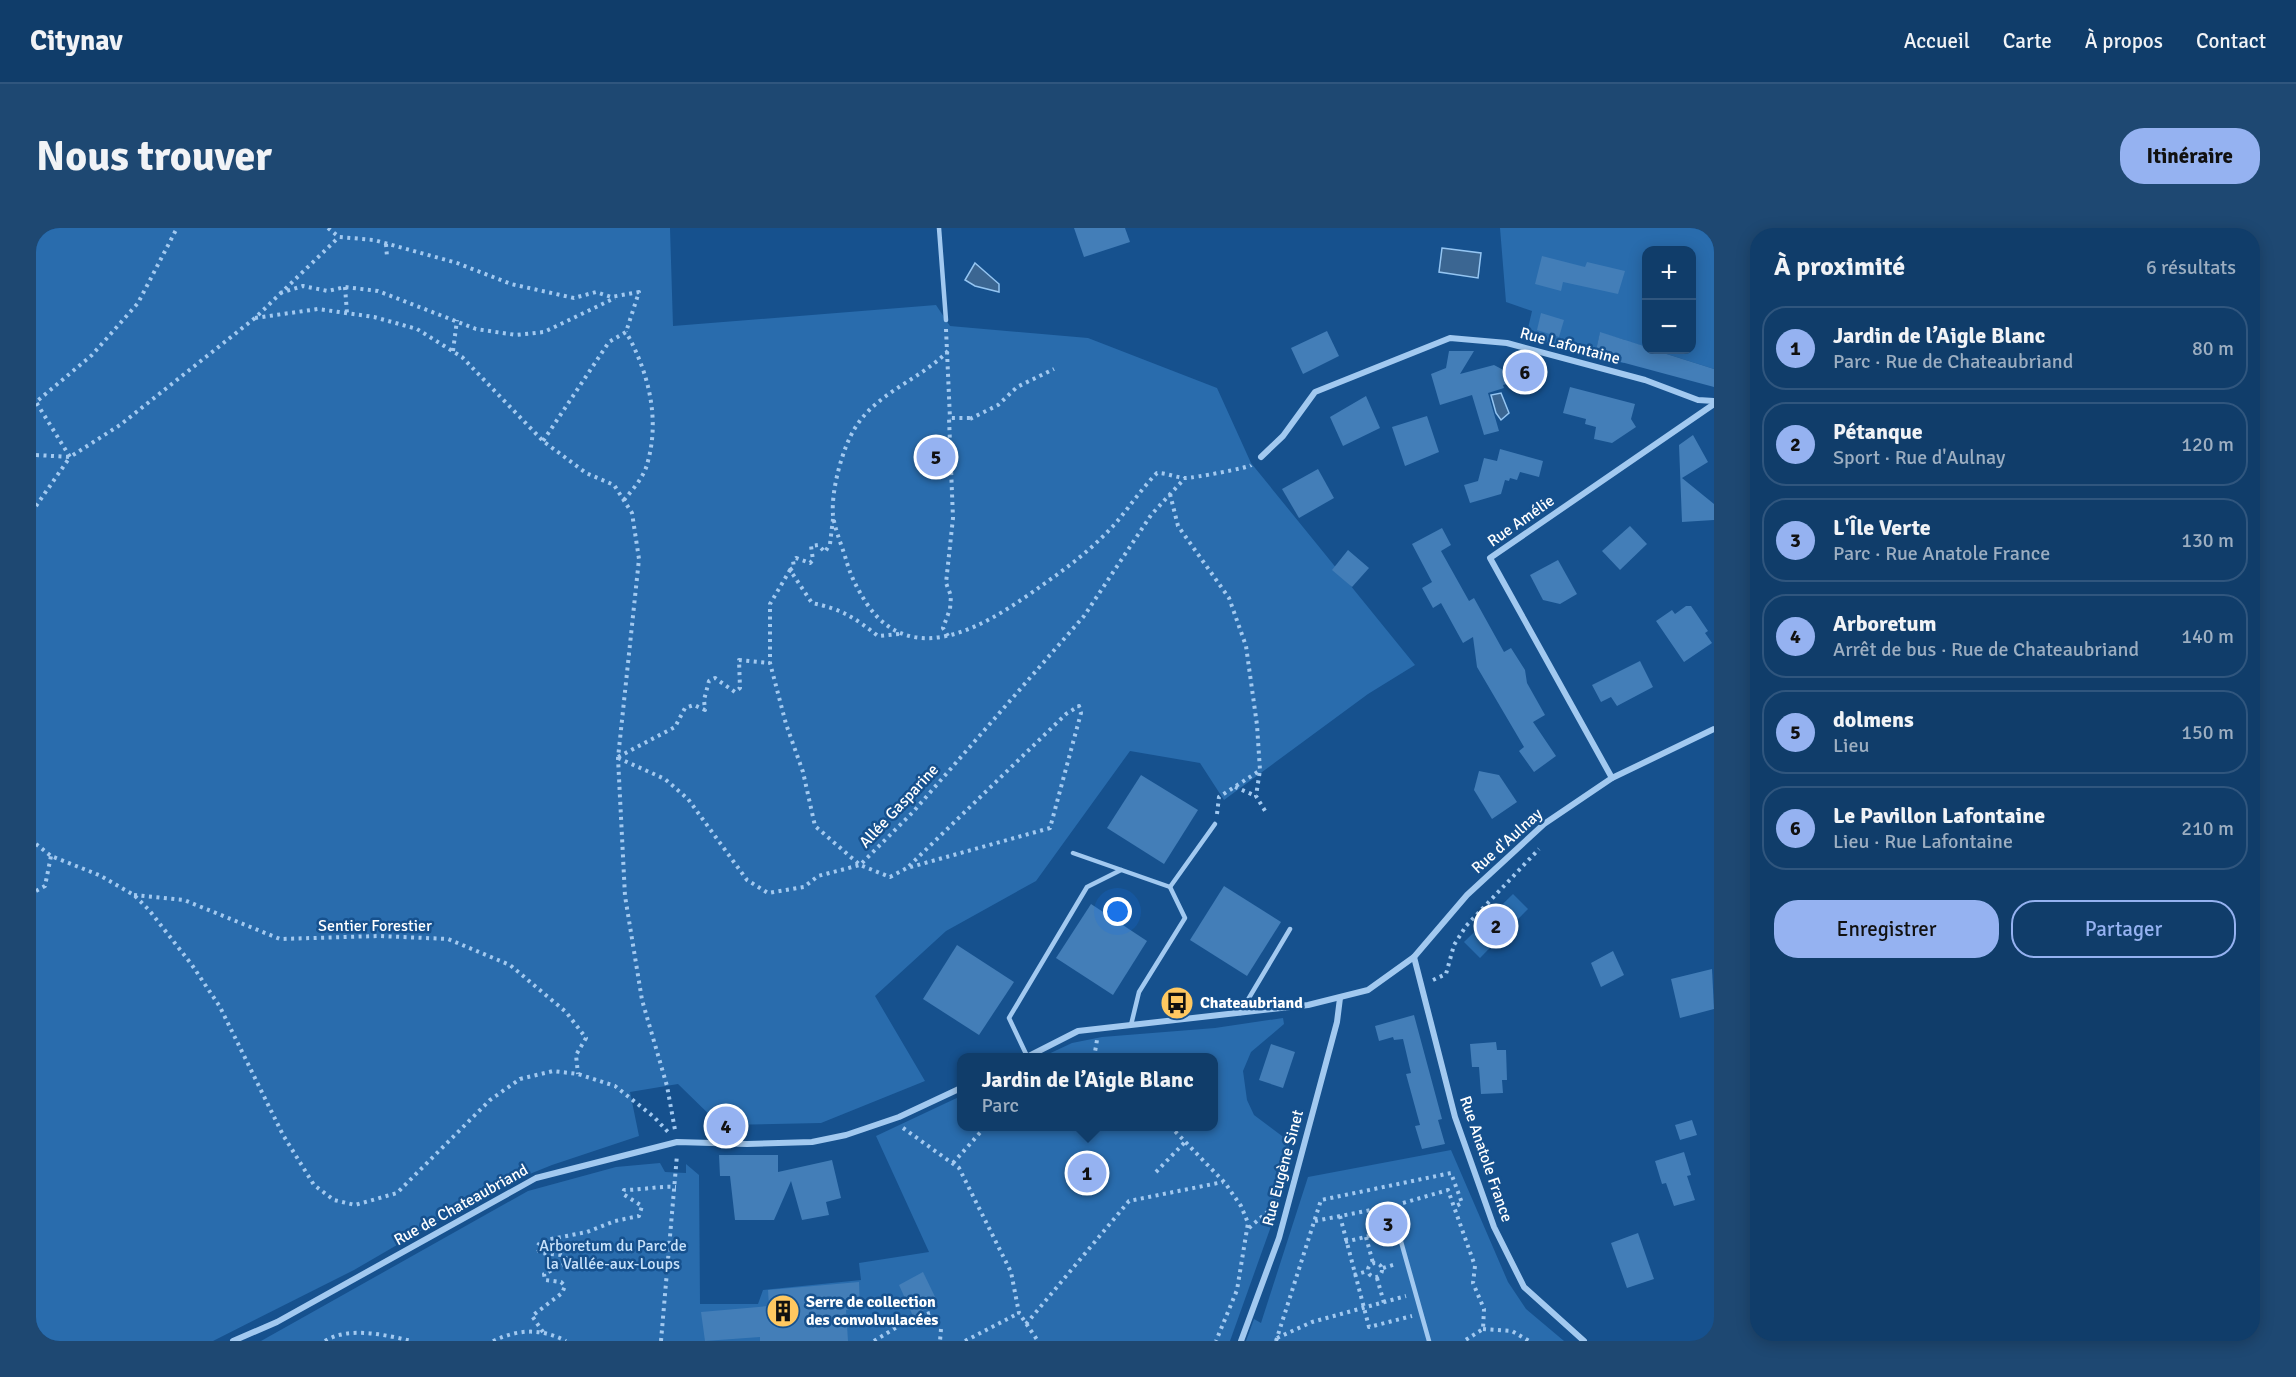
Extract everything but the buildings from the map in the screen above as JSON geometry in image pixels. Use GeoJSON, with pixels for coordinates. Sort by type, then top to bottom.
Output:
{"type":"FeatureCollection","features":[{"type":"Feature","properties":{"kind":"street","name":"Rue Lafontaine"},"geometry":{"type":"LineString","coordinates":[[1261,457],[1283,436],[1315,392],[1450,338],[1507,343],[1645,380],[1698,400],[1714,402]]}},
{"type":"Feature","properties":{"kind":"street","name":"Rue Amélie"},"geometry":{"type":"LineString","coordinates":[[1612,778],[1490,558],[1714,402]]}},
{"type":"Feature","properties":{"kind":"street","name":"Rue d'Aulnay"},"geometry":{"type":"LineString","coordinates":[[1340,998],[1368,990],[1414,957],[1467,895],[1544,824],[1612,778],[1714,729]]}},
{"type":"Feature","properties":{"kind":"street","name":"Rue Anatole France"},"geometry":{"type":"LineString","coordinates":[[1414,957],[1455,1117],[1494,1227],[1524,1287],[1584,1341]]}},
{"type":"Feature","properties":{"kind":"street"},"geometry":{"type":"LineString","coordinates":[[1034,1053],[1078,1032],[1240,1013],[1340,998]]}},
{"type":"Feature","properties":{"kind":"street","name":"Rue Eugène Sinet"},"geometry":{"type":"LineString","coordinates":[[1241,1341],[1279,1238],[1290,1189],[1337,1022],[1340,998]]}},
{"type":"Feature","properties":{"kind":"street","name":"Rue de Chateaubriand"},"geometry":{"type":"LineString","coordinates":[[233,1341],[277,1322],[536,1178],[677,1142],[747,1144],[812,1142],[846,1135],[899,1117],[957,1090]]}},
{"type":"Feature","properties":{"kind":"lane"},"geometry":{"type":"LineString","coordinates":[[939,228],[946,320]]}},
{"type":"Feature","properties":{"kind":"lane"},"geometry":{"type":"LineString","coordinates":[[1170,887],[1215,824]]}},
{"type":"Feature","properties":{"kind":"lane"},"geometry":{"type":"LineString","coordinates":[[1073,853],[1170,887],[1185,918],[1139,992],[1131,1025]]}},
{"type":"Feature","properties":{"kind":"lane"},"geometry":{"type":"LineString","coordinates":[[1024,1053],[1009,1018],[1087,887],[1121,870]]}},
{"type":"Feature","properties":{"kind":"lane"},"geometry":{"type":"LineString","coordinates":[[1240,1013],[1290,928]]}},
{"type":"Feature","properties":{"kind":"lane"},"geometry":{"type":"LineString","coordinates":[[1391,1206],[1429,1341]]}},
{"type":"Feature","properties":{"kind":"path"},"geometry":{"type":"LineString","coordinates":[[70,457],[36,402],[92,355],[138,303],[177,228]]}},
{"type":"Feature","properties":{"kind":"path"},"geometry":{"type":"LineString","coordinates":[[328,228],[339,237],[364,238],[457,262],[511,284],[574,298],[596,292],[611,297],[639,292],[626,332],[609,342],[543,441]]}},
{"type":"Feature","properties":{"kind":"path"},"geometry":{"type":"LineString","coordinates":[[36,506],[70,457],[162,394],[255,318],[277,294],[339,237]]}},
{"type":"Feature","properties":{"kind":"path"},"geometry":{"type":"LineString","coordinates":[[386,244],[387,257]]}},
{"type":"Feature","properties":{"kind":"path"},"geometry":{"type":"LineString","coordinates":[[277,294],[303,286],[328,291],[345,287],[378,291],[477,329],[516,335],[544,332],[621,295]]}},
{"type":"Feature","properties":{"kind":"path"},"geometry":{"type":"LineString","coordinates":[[345,287],[347,313]]}},
{"type":"Feature","properties":{"kind":"path"},"geometry":{"type":"LineString","coordinates":[[255,318],[318,309],[374,317],[417,329],[462,357],[543,441],[586,473],[615,485],[632,513],[639,559],[618,758],[625,896],[642,1000],[667,1086],[677,1142],[676,1187],[661,1341]]}},
{"type":"Feature","properties":{"kind":"path"},"geometry":{"type":"LineString","coordinates":[[453,351],[457,320]]}},
{"type":"Feature","properties":{"kind":"path"},"geometry":{"type":"LineString","coordinates":[[946,320],[953,518],[946,583],[951,596],[950,609],[943,628],[948,636]]}},
{"type":"Feature","properties":{"kind":"path"},"geometry":{"type":"LineString","coordinates":[[624,500],[648,462],[654,415],[641,358],[626,332]]}},
{"type":"Feature","properties":{"kind":"path"},"geometry":{"type":"LineString","coordinates":[[908,868],[1066,714],[1079,706],[1081,713],[1050,828],[908,868],[890,877],[860,865],[815,826],[803,772],[786,724],[770,663],[770,604],[794,567],[793,561],[796,558],[810,563],[813,560],[811,546],[818,544],[825,552],[830,544],[842,453],[856,426],[873,406],[891,391],[934,366],[948,351]]}},
{"type":"Feature","properties":{"kind":"path"},"geometry":{"type":"LineString","coordinates":[[949,418],[971,418],[998,405],[1017,387],[1054,369]]}},
{"type":"Feature","properties":{"kind":"path"},"geometry":{"type":"LineString","coordinates":[[36,455],[70,457]]}},
{"type":"Feature","properties":{"kind":"path"},"geometry":{"type":"LineString","coordinates":[[790,570],[812,603],[837,608],[854,617],[878,636],[898,634],[926,638],[948,636],[985,623],[1078,560],[1114,525],[1157,473],[1185,478],[1246,469],[1261,457]]}},
{"type":"Feature","properties":{"kind":"path","name":"Allée Gasparine"},"geometry":{"type":"LineString","coordinates":[[618,758],[665,779],[688,799],[747,880],[768,893],[804,887],[818,876],[860,865],[914,812],[1084,615],[1151,515],[1185,478]]}},
{"type":"Feature","properties":{"kind":"path"},"geometry":{"type":"LineString","coordinates":[[1170,494],[1178,526],[1229,598],[1246,646],[1257,724],[1260,770],[1256,796]]}},
{"type":"Feature","properties":{"kind":"path"},"geometry":{"type":"LineString","coordinates":[[833,515],[852,581],[876,617],[898,634]]}},
{"type":"Feature","properties":{"kind":"path"},"geometry":{"type":"LineString","coordinates":[[618,758],[675,727],[685,708],[693,705],[705,710],[704,700],[709,681],[715,678],[735,692],[740,688],[739,660],[770,663]]}},
{"type":"Feature","properties":{"kind":"path"},"geometry":{"type":"LineString","coordinates":[[1219,797],[1260,770]]}},
{"type":"Feature","properties":{"kind":"path"},"geometry":{"type":"LineString","coordinates":[[1235,787],[1256,796],[1267,814]]}},
{"type":"Feature","properties":{"kind":"path"},"geometry":{"type":"LineString","coordinates":[[36,844],[51,856],[99,875],[134,895],[170,938],[220,1007],[283,1135],[314,1185],[334,1200],[355,1205],[397,1193],[490,1100],[520,1079],[553,1071],[578,1074],[615,1086],[654,1117],[677,1142]]}},
{"type":"Feature","properties":{"kind":"path"},"geometry":{"type":"LineString","coordinates":[[1422,986],[1446,974],[1454,945],[1466,926],[1542,845]]}},
{"type":"Feature","properties":{"kind":"path"},"geometry":{"type":"LineString","coordinates":[[36,891],[45,886],[51,856]]}},
{"type":"Feature","properties":{"kind":"path","name":"Sentier Forestier"},"geometry":{"type":"LineString","coordinates":[[134,895],[184,900],[280,939],[379,936],[448,939],[510,965],[566,1012],[585,1038],[576,1055],[578,1074]]}},
{"type":"Feature","properties":{"kind":"path"},"geometry":{"type":"LineString","coordinates":[[899,1117],[900,1125],[913,1137],[959,1168],[1011,1272],[1020,1313],[1038,1341]]}},
{"type":"Feature","properties":{"kind":"path"},"geometry":{"type":"LineString","coordinates":[[953,1163],[982,1131]]}},
{"type":"Feature","properties":{"kind":"path"},"geometry":{"type":"LineString","coordinates":[[1175,1131],[1223,1182],[1241,1206],[1248,1228],[1237,1290],[1216,1341]]}},
{"type":"Feature","properties":{"kind":"path"},"geometry":{"type":"LineString","coordinates":[[1156,1172],[1185,1142]]}},
{"type":"Feature","properties":{"kind":"path"},"geometry":{"type":"LineString","coordinates":[[1276,1340],[1321,1200],[1451,1173],[1462,1203],[1454,1207]]}},
{"type":"Feature","properties":{"kind":"path"},"geometry":{"type":"LineString","coordinates":[[1026,1324],[1130,1201],[1223,1182]]}},
{"type":"Feature","properties":{"kind":"path"},"geometry":{"type":"LineString","coordinates":[[543,1332],[532,1316],[562,1293],[565,1286],[561,1282],[545,1280],[544,1274],[565,1264],[566,1258],[561,1255],[540,1253],[537,1247],[541,1241],[587,1232],[615,1221],[639,1216],[642,1206],[623,1194],[624,1190],[656,1186],[676,1187]]}},
{"type":"Feature","properties":{"kind":"path"},"geometry":{"type":"LineString","coordinates":[[1248,1228],[1290,1189]]}},
{"type":"Feature","properties":{"kind":"path"},"geometry":{"type":"LineString","coordinates":[[1314,1222],[1391,1206],[1448,1190],[1475,1266],[1473,1283],[1484,1309],[1483,1329]]}},
{"type":"Feature","properties":{"kind":"path"},"geometry":{"type":"LineString","coordinates":[[1340,1216],[1369,1327],[1412,1316]]}},
{"type":"Feature","properties":{"kind":"path"},"geometry":{"type":"LineString","coordinates":[[1345,1242],[1389,1231]]}},
{"type":"Feature","properties":{"kind":"path"},"geometry":{"type":"LineString","coordinates":[[1354,1275],[1368,1271],[1373,1263],[1366,1237]]}},
{"type":"Feature","properties":{"kind":"path"},"geometry":{"type":"LineString","coordinates":[[1368,1271],[1372,1277],[1377,1278],[1382,1275],[1383,1268],[1380,1264],[1373,1263]]}},
{"type":"Feature","properties":{"kind":"path"},"geometry":{"type":"LineString","coordinates":[[1377,1278],[1384,1303]]}},
{"type":"Feature","properties":{"kind":"path"},"geometry":{"type":"LineString","coordinates":[[1276,1340],[1312,1322],[1406,1296]]}},
{"type":"Feature","properties":{"kind":"path"},"geometry":{"type":"LineString","coordinates":[[874,1341],[910,1320],[930,1313],[941,1329],[940,1341]]}},
{"type":"Feature","properties":{"kind":"path"},"geometry":{"type":"LineString","coordinates":[[965,1341],[1020,1313]]}},
{"type":"Feature","properties":{"kind":"path"},"geometry":{"type":"LineString","coordinates":[[1464,1341],[1483,1329],[1512,1331],[1529,1341]]}},
{"type":"Feature","properties":{"kind":"path"},"geometry":{"type":"LineString","coordinates":[[493,1341],[510,1333],[543,1332],[566,1341]]}},
{"type":"Feature","properties":{"kind":"path"},"geometry":{"type":"LineString","coordinates":[[325,1341],[332,1336],[383,1334],[412,1341]]}},
{"type":"Feature","properties":{"kind":"green space"},"geometry":{"type":"Polygon","coordinates":[[[36,228],[670,228],[673,326],[936,305],[950,326],[1088,338],[1217,388],[1251,463],[1415,665],[1368,694],[1224,800],[1200,763],[1130,751],[1036,881],[946,931],[875,996],[925,1081],[821,1123],[720,1125],[678,1084],[630,1092],[639,1136],[552,1165],[495,1188],[354,1270],[213,1341],[36,1341],[36,228]]]}},
{"type":"Feature","properties":{"kind":"green space"},"geometry":{"type":"Polygon","coordinates":[[[1500,228],[1714,228],[1714,369],[1667,354],[1696,354],[1696,246],[1642,246],[1642,346],[1630,342],[1624,363],[1619,362],[1625,340],[1600,333],[1595,355],[1526,337],[1532,311],[1506,302],[1500,228]]]}},
{"type":"Feature","properties":{"kind":"green space"},"geometry":{"type":"Polygon","coordinates":[[[1513,894],[1528,909],[1480,958],[1464,942],[1513,894]]]}},
{"type":"Feature","properties":{"kind":"green space","name":"Arboretum du Parc de la Vallée-aux-Loups"},"geometry":{"type":"Polygon","coordinates":[[[1283,1018],[1284,1024],[1251,1052],[1243,1071],[1247,1100],[1254,1115],[1290,1142],[1278,1189],[1280,1201],[1230,1341],[261,1341],[528,1191],[616,1167],[660,1163],[665,1172],[686,1173],[686,1164],[699,1175],[700,1304],[758,1304],[763,1290],[861,1280],[859,1263],[929,1252],[876,1136],[957,1098],[957,1131],[1218,1131],[1218,1053],[1051,1053],[1072,1043],[1102,1037],[1215,1028],[1283,1018]]]}},
{"type":"Feature","properties":{"kind":"green space"},"geometry":{"type":"Polygon","coordinates":[[[1451,1150],[1508,1282],[1526,1309],[1564,1341],[1246,1341],[1254,1319],[1261,1323],[1308,1177],[1451,1150]]]}},
{"type":"Feature","properties":{"kind":"shaded area"},"geometry":{"type":"Polygon","coordinates":[[[1442,248],[1481,253],[1478,278],[1439,272],[1442,248]]]}},
{"type":"Feature","properties":{"kind":"shaded area"},"geometry":{"type":"Polygon","coordinates":[[[975,263],[999,284],[999,292],[975,286],[965,280],[975,263]]]}},
{"type":"Feature","properties":{"kind":"shaded area"},"geometry":{"type":"Polygon","coordinates":[[[1501,393],[1509,413],[1501,420],[1496,413],[1491,395],[1501,393]]]}},
{"type":"Feature","properties":{"kind":"place","name":"Le Pavillon Lafontaine"},"geometry":{"type":"Point","coordinates":[1525,372]}},
{"type":"Feature","properties":{"kind":"place","name":"dolmens"},"geometry":{"type":"Point","coordinates":[936,457]}},
{"type":"Feature","properties":{"kind":"place","name":"Pétanque"},"geometry":{"type":"Point","coordinates":[1496,926]}},
{"type":"Feature","properties":{"kind":"place","name":"Chateaubriand"},"geometry":{"type":"Point","coordinates":[1177,1003]}},
{"type":"Feature","properties":{"kind":"place","name":"Arboretum"},"geometry":{"type":"Point","coordinates":[726,1126]}},
{"type":"Feature","properties":{"kind":"place","name":"Jardin de l’Aigle Blanc"},"geometry":{"type":"Point","coordinates":[1087,1173]}},
{"type":"Feature","properties":{"kind":"place","name":"L'Île Verte"},"geometry":{"type":"Point","coordinates":[1388,1224]}},
{"type":"Feature","properties":{"kind":"place","name":"Serre de collection des convolvulacées"},"geometry":{"type":"Point","coordinates":[783,1311]}}]}
